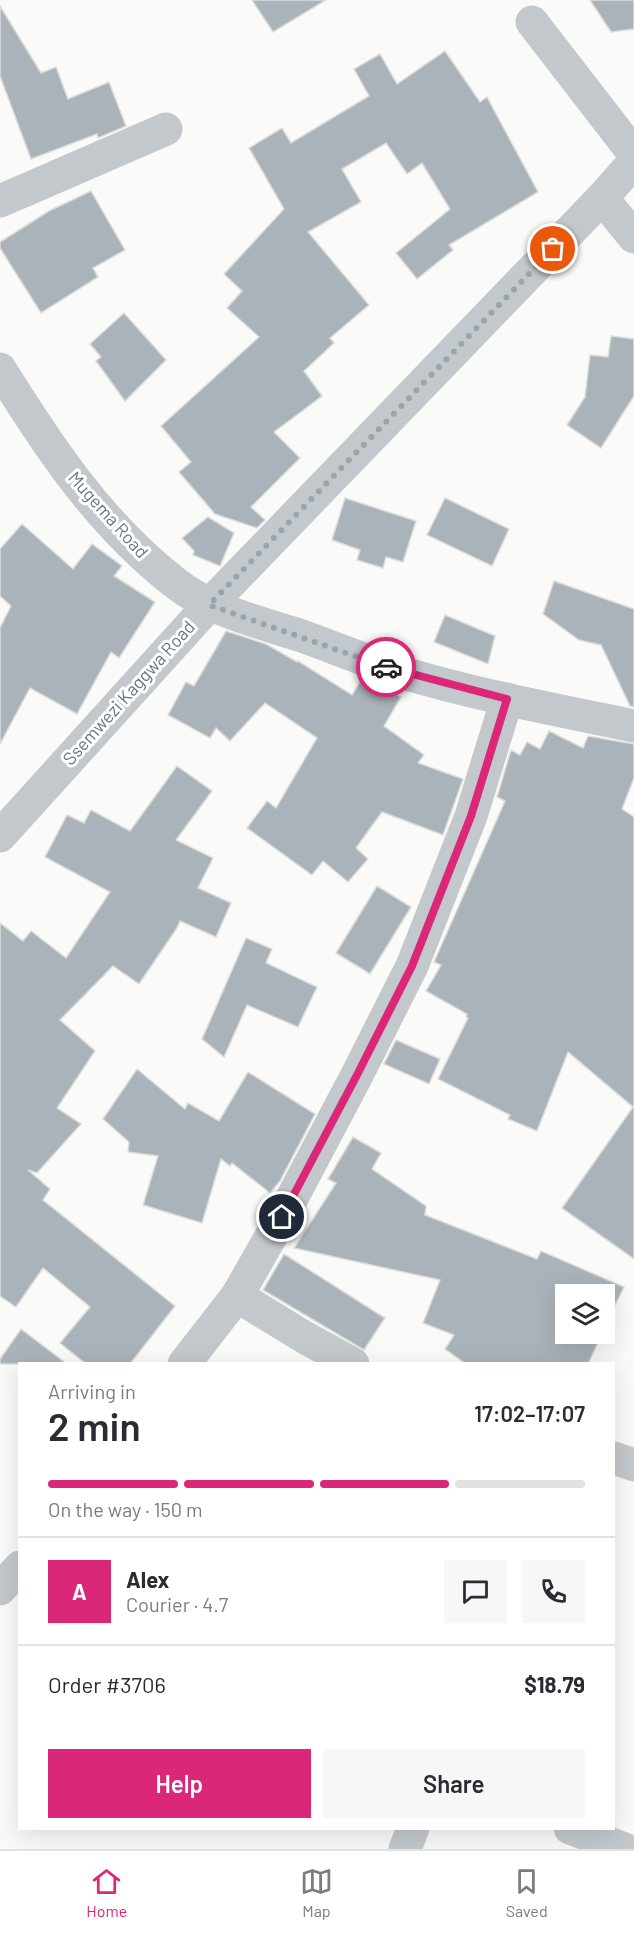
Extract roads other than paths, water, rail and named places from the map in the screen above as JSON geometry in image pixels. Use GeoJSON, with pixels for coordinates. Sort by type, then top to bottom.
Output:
{"type":"FeatureCollection","features":[{"type":"Feature","properties":{"kind":"street"},"geometry":{"type":"LineString","coordinates":[[532,22],[634,154]]}},
{"type":"Feature","properties":{"kind":"street"},"geometry":{"type":"LineString","coordinates":[[0,201],[166,129]]}},
{"type":"Feature","properties":{"kind":"street","name":"Ssemwezi Kaggwa Road"},"geometry":{"type":"LineString","coordinates":[[6,820],[634,162]]}},
{"type":"Feature","properties":{"kind":"street"},"geometry":{"type":"LineString","coordinates":[[602,198],[634,237]]}},
{"type":"Feature","properties":{"kind":"street","name":"Mugema Road"},"geometry":{"type":"LineString","coordinates":[[0,369],[83,492],[128,542],[175,583],[209,605],[400,672],[507,699],[634,726]]}},
{"type":"Feature","properties":{"kind":"street"},"geometry":{"type":"LineString","coordinates":[[186,1362],[237,1296],[282,1217],[412,966],[471,816],[507,699]]}},
{"type":"Feature","properties":{"kind":"street"},"geometry":{"type":"LineString","coordinates":[[237,1296],[349,1362]]}},
{"type":"Feature","properties":{"kind":"street"},"geometry":{"type":"LineString","coordinates":[[615,1458],[634,1465]]}},
{"type":"Feature","properties":{"kind":"street"},"geometry":{"type":"LineString","coordinates":[[0,1589],[18,1569]]}},
{"type":"Feature","properties":{"kind":"street"},"geometry":{"type":"LineString","coordinates":[[405,1849],[412,1830]]}},
{"type":"Feature","properties":{"kind":"street"},"geometry":{"type":"LineString","coordinates":[[575,1830],[624,1849]]}}]}
